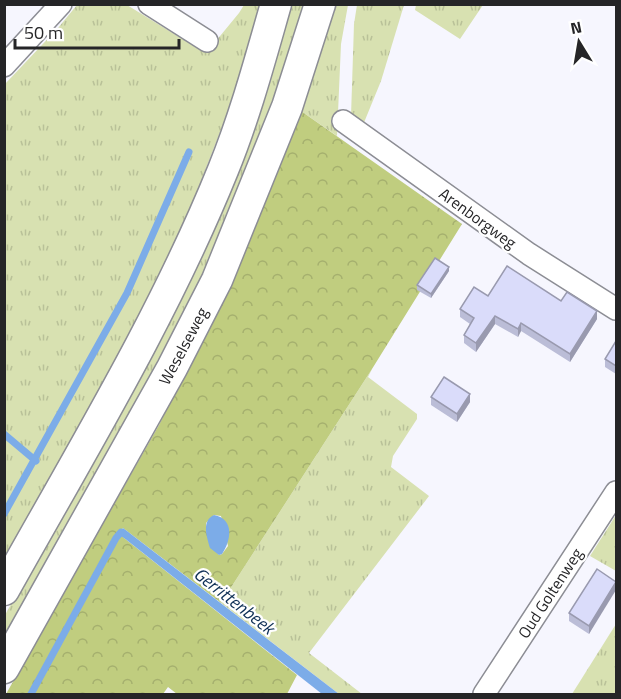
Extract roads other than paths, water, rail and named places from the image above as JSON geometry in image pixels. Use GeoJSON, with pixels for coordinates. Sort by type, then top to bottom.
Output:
{"type":"FeatureCollection","features":[{"type":"Feature","properties":{"kind":"main road"},"geometry":{"type":"LineString","coordinates":[[4,590],[137,351],[181,265],[223,169],[250,96],[276,4]]}},
{"type":"Feature","properties":{"kind":"main road","name":"Weselseweg"},"geometry":{"type":"LineString","coordinates":[[4,668],[172,368],[217,280],[287,107],[320,4]]}},
{"type":"Feature","properties":{"kind":"street"},"geometry":{"type":"LineString","coordinates":[[4,66],[61,4]]}},
{"type":"Feature","properties":{"kind":"street"},"geometry":{"type":"LineString","coordinates":[[148,4],[207,41]]}},
{"type":"Feature","properties":{"kind":"street","name":"Arenborgweg"},"geometry":{"type":"LineString","coordinates":[[343,121],[529,255],[616,309]]}},
{"type":"Feature","properties":{"kind":"street","name":"Oud Goltenweg"},"geometry":{"type":"LineString","coordinates":[[484,694],[616,492]]}},
{"type":"Feature","properties":{"kind":"water"},"geometry":{"type":"Polygon","coordinates":[[[214,515],[225,521],[229,531],[228,543],[219,555],[210,548],[207,534],[207,521],[214,515]]]}},
{"type":"Feature","properties":{"kind":"water"},"geometry":{"type":"Polygon","coordinates":[[[123,528],[339,694],[322,694],[119,534],[123,528]]]}},
{"type":"Feature","properties":{"kind":"waterway"},"geometry":{"type":"LineString","coordinates":[[4,514],[127,293],[189,152]]}},
{"type":"Feature","properties":{"kind":"waterway","name":"Gerrittenbeek"},"geometry":{"type":"LineString","coordinates":[[4,434],[36,461]]}},
{"type":"Feature","properties":{"kind":"waterway"},"geometry":{"type":"LineString","coordinates":[[31,694],[116,538],[121,532],[126,535]]}}]}
